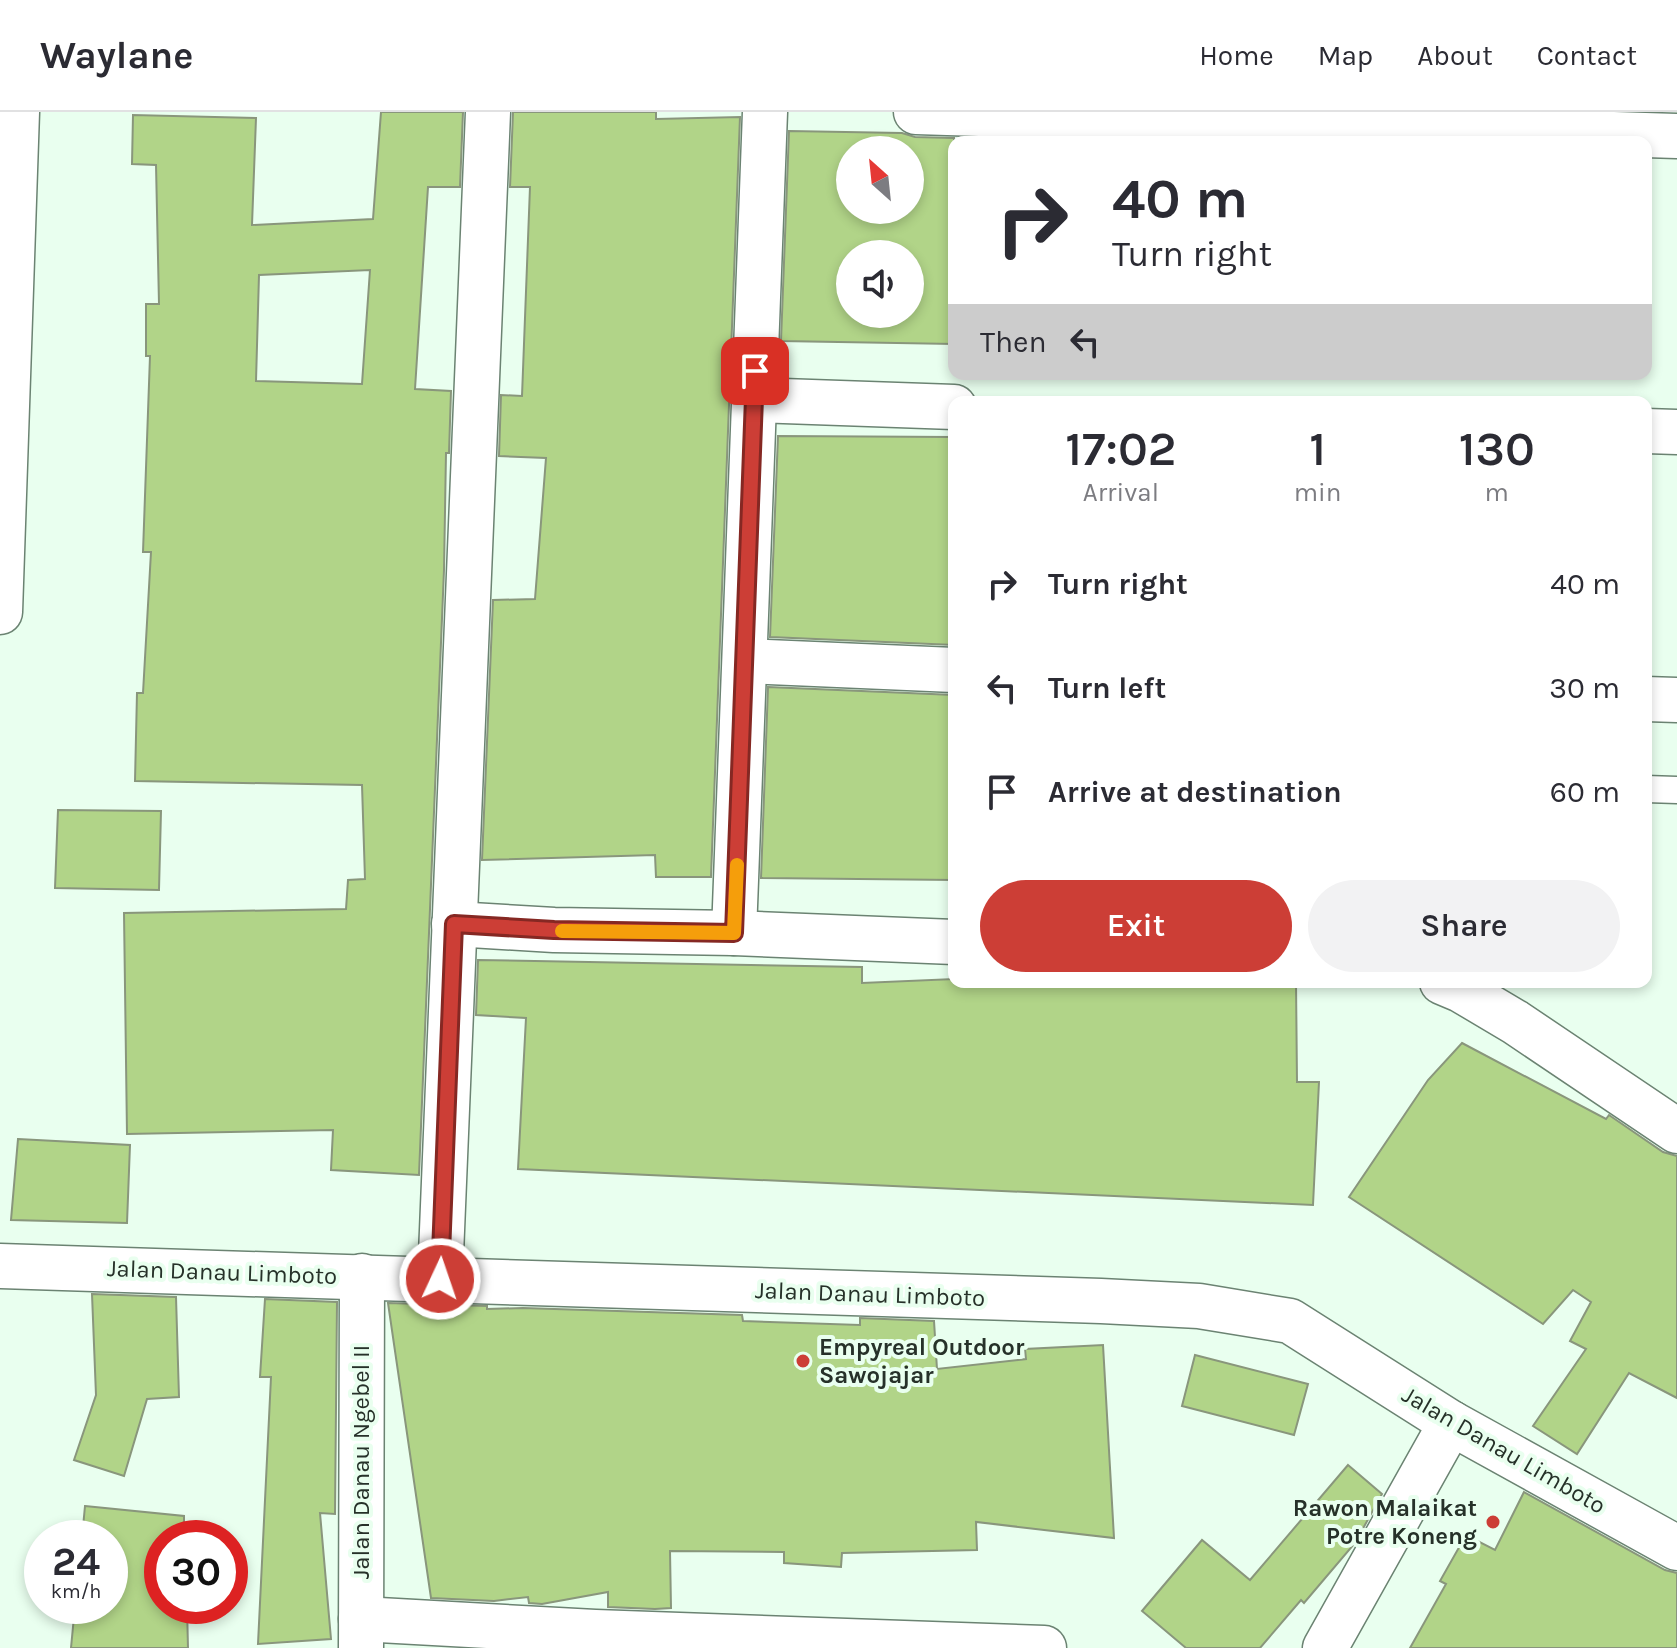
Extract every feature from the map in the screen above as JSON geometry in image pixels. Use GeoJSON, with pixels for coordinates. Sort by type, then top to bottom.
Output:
{"type":"FeatureCollection","features":[{"type":"Feature","properties":{"kind":"street"},"geometry":{"type":"LineString","coordinates":[[0,612],[17,112]]}},
{"type":"Feature","properties":{"kind":"street"},"geometry":{"type":"LineString","coordinates":[[440,1279],[488,112]]}},
{"type":"Feature","properties":{"kind":"street"},"geometry":{"type":"LineString","coordinates":[[734,933],[765,112]]}},
{"type":"Feature","properties":{"kind":"street"},"geometry":{"type":"LineString","coordinates":[[916,112],[1677,136]]}},
{"type":"Feature","properties":{"kind":"street"},"geometry":{"type":"LineString","coordinates":[[754,400],[948,407]]}},
{"type":"Feature","properties":{"kind":"street"},"geometry":{"type":"LineString","coordinates":[[1652,431],[1677,432]]}},
{"type":"Feature","properties":{"kind":"street"},"geometry":{"type":"LineString","coordinates":[[745,661],[948,670]]}},
{"type":"Feature","properties":{"kind":"street"},"geometry":{"type":"LineString","coordinates":[[1652,699],[1677,700]]}},
{"type":"Feature","properties":{"kind":"street"},"geometry":{"type":"LineString","coordinates":[[454,924],[554,930],[948,942]]}},
{"type":"Feature","properties":{"kind":"street"},"geometry":{"type":"LineString","coordinates":[[1456,988],[1515,1022],[1677,1131]]}},
{"type":"Feature","properties":{"kind":"street","name":"Jalan Danau Limboto"},"geometry":{"type":"LineString","coordinates":[[0,1266],[1199,1306],[1290,1321],[1451,1423],[1677,1548]]}},
{"type":"Feature","properties":{"kind":"street","name":"Jalan Danau Ngebel II"},"geometry":{"type":"LineString","coordinates":[[361,1633],[362,1276]]}},
{"type":"Feature","properties":{"kind":"street"},"geometry":{"type":"LineString","coordinates":[[1325,1648],[1451,1423]]}},
{"type":"Feature","properties":{"kind":"street"},"geometry":{"type":"LineString","coordinates":[[361,1633],[1044,1648]]}},
{"type":"Feature","properties":{"kind":"lane"},"geometry":{"type":"LineString","coordinates":[[1652,789],[1677,790]]}},
{"type":"Feature","properties":{"kind":"building"},"geometry":{"type":"Polygon","coordinates":[[[381,112],[463,112],[460,187],[428,187],[415,389],[451,391],[449,453],[446,453],[419,1175],[331,1170],[333,1130],[127,1134],[124,913],[346,909],[348,880],[365,879],[362,785],[135,781],[137,693],[143,693],[151,552],[143,552],[150,356],[146,356],[146,304],[159,304],[156,165],[132,164],[133,115],[256,118],[252,225],[373,219],[381,112]],[[370,270],[259,275],[256,381],[362,384],[370,270]]]}},
{"type":"Feature","properties":{"kind":"building"},"geometry":{"type":"Polygon","coordinates":[[[513,112],[656,112],[656,119],[740,117],[711,877],[656,877],[655,855],[482,860],[493,600],[535,599],[546,458],[499,456],[501,395],[522,396],[530,187],[510,187],[513,112]]]}},
{"type":"Feature","properties":{"kind":"building"},"geometry":{"type":"Polygon","coordinates":[[[789,131],[902,133],[912,136],[836,136],[836,224],[924,224],[924,137],[948,138],[948,344],[781,341],[789,131]]]}},
{"type":"Feature","properties":{"kind":"building"},"geometry":{"type":"Polygon","coordinates":[[[778,436],[948,437],[948,645],[770,637],[778,436]]]}},
{"type":"Feature","properties":{"kind":"building"},"geometry":{"type":"Polygon","coordinates":[[[768,687],[948,695],[948,880],[761,878],[768,687]]]}},
{"type":"Feature","properties":{"kind":"building"},"geometry":{"type":"Polygon","coordinates":[[[58,810],[161,811],[159,890],[55,888],[58,810]]]}},
{"type":"Feature","properties":{"kind":"building"},"geometry":{"type":"Polygon","coordinates":[[[478,960],[862,967],[862,983],[948,979],[948,988],[1296,988],[1297,1082],[1319,1082],[1313,1205],[518,1169],[526,1018],[476,1015],[478,960]]]}},
{"type":"Feature","properties":{"kind":"building"},"geometry":{"type":"Polygon","coordinates":[[[1462,1043],[1606,1119],[1609,1115],[1663,1152],[1677,1156],[1677,1398],[1629,1373],[1577,1454],[1533,1426],[1586,1349],[1570,1341],[1591,1302],[1573,1290],[1543,1324],[1349,1197],[1428,1080],[1462,1043]]]}},
{"type":"Feature","properties":{"kind":"building"},"geometry":{"type":"Polygon","coordinates":[[[18,1139],[130,1145],[127,1223],[11,1220],[18,1139]]]}},
{"type":"Feature","properties":{"kind":"building"},"geometry":{"type":"Polygon","coordinates":[[[92,1294],[176,1297],[179,1397],[147,1399],[124,1476],[74,1460],[96,1395],[92,1294]]]}},
{"type":"Feature","properties":{"kind":"building"},"geometry":{"type":"Polygon","coordinates":[[[265,1299],[337,1302],[335,1514],[320,1513],[331,1639],[258,1644],[271,1377],[260,1377],[265,1299]]]}},
{"type":"Feature","properties":{"kind":"building"},"geometry":{"type":"Polygon","coordinates":[[[388,1303],[487,1306],[487,1309],[742,1315],[743,1321],[860,1325],[860,1318],[934,1321],[937,1369],[1026,1359],[1025,1349],[1103,1345],[1114,1538],[976,1522],[977,1550],[842,1553],[841,1567],[784,1563],[784,1552],[670,1551],[671,1608],[608,1607],[608,1592],[542,1604],[529,1603],[528,1597],[494,1601],[431,1598],[388,1303]]]}},
{"type":"Feature","properties":{"kind":"building"},"geometry":{"type":"Polygon","coordinates":[[[1195,1355],[1308,1384],[1294,1435],[1182,1406],[1195,1355]]]}},
{"type":"Feature","properties":{"kind":"building"},"geometry":{"type":"Polygon","coordinates":[[[1348,1465],[1382,1494],[1355,1543],[1304,1603],[1301,1600],[1260,1648],[1186,1648],[1142,1611],[1202,1540],[1250,1580],[1348,1465]]]}},
{"type":"Feature","properties":{"kind":"building"},"geometry":{"type":"Polygon","coordinates":[[[1524,1492],[1665,1570],[1677,1573],[1677,1648],[1410,1648],[1446,1584],[1440,1581],[1466,1535],[1495,1550],[1524,1492]]]}},
{"type":"Feature","properties":{"kind":"building"},"geometry":{"type":"Polygon","coordinates":[[[85,1506],[184,1516],[184,1520],[144,1520],[144,1624],[187,1624],[188,1648],[71,1648],[73,1624],[128,1624],[128,1520],[84,1520],[85,1506]]]}},
{"type":"Feature","properties":{"kind":"slow traffic"},"geometry":{"type":"LineString","coordinates":[[562,931],[734,933],[737,865]]}},
{"type":"Feature","properties":{"kind":"place","name":"Empyreal Outdoor Sawojajar"},"geometry":{"type":"Point","coordinates":[803,1361]}},
{"type":"Feature","properties":{"kind":"place","name":"Rawon Malaikat Potre Koneng"},"geometry":{"type":"Point","coordinates":[1493,1522]}},
{"type":"Feature","properties":{"kind":"route"},"geometry":{"type":"LineString","coordinates":[[440,1279],[454,924],[554,930],[734,933],[755,371]]}}]}
